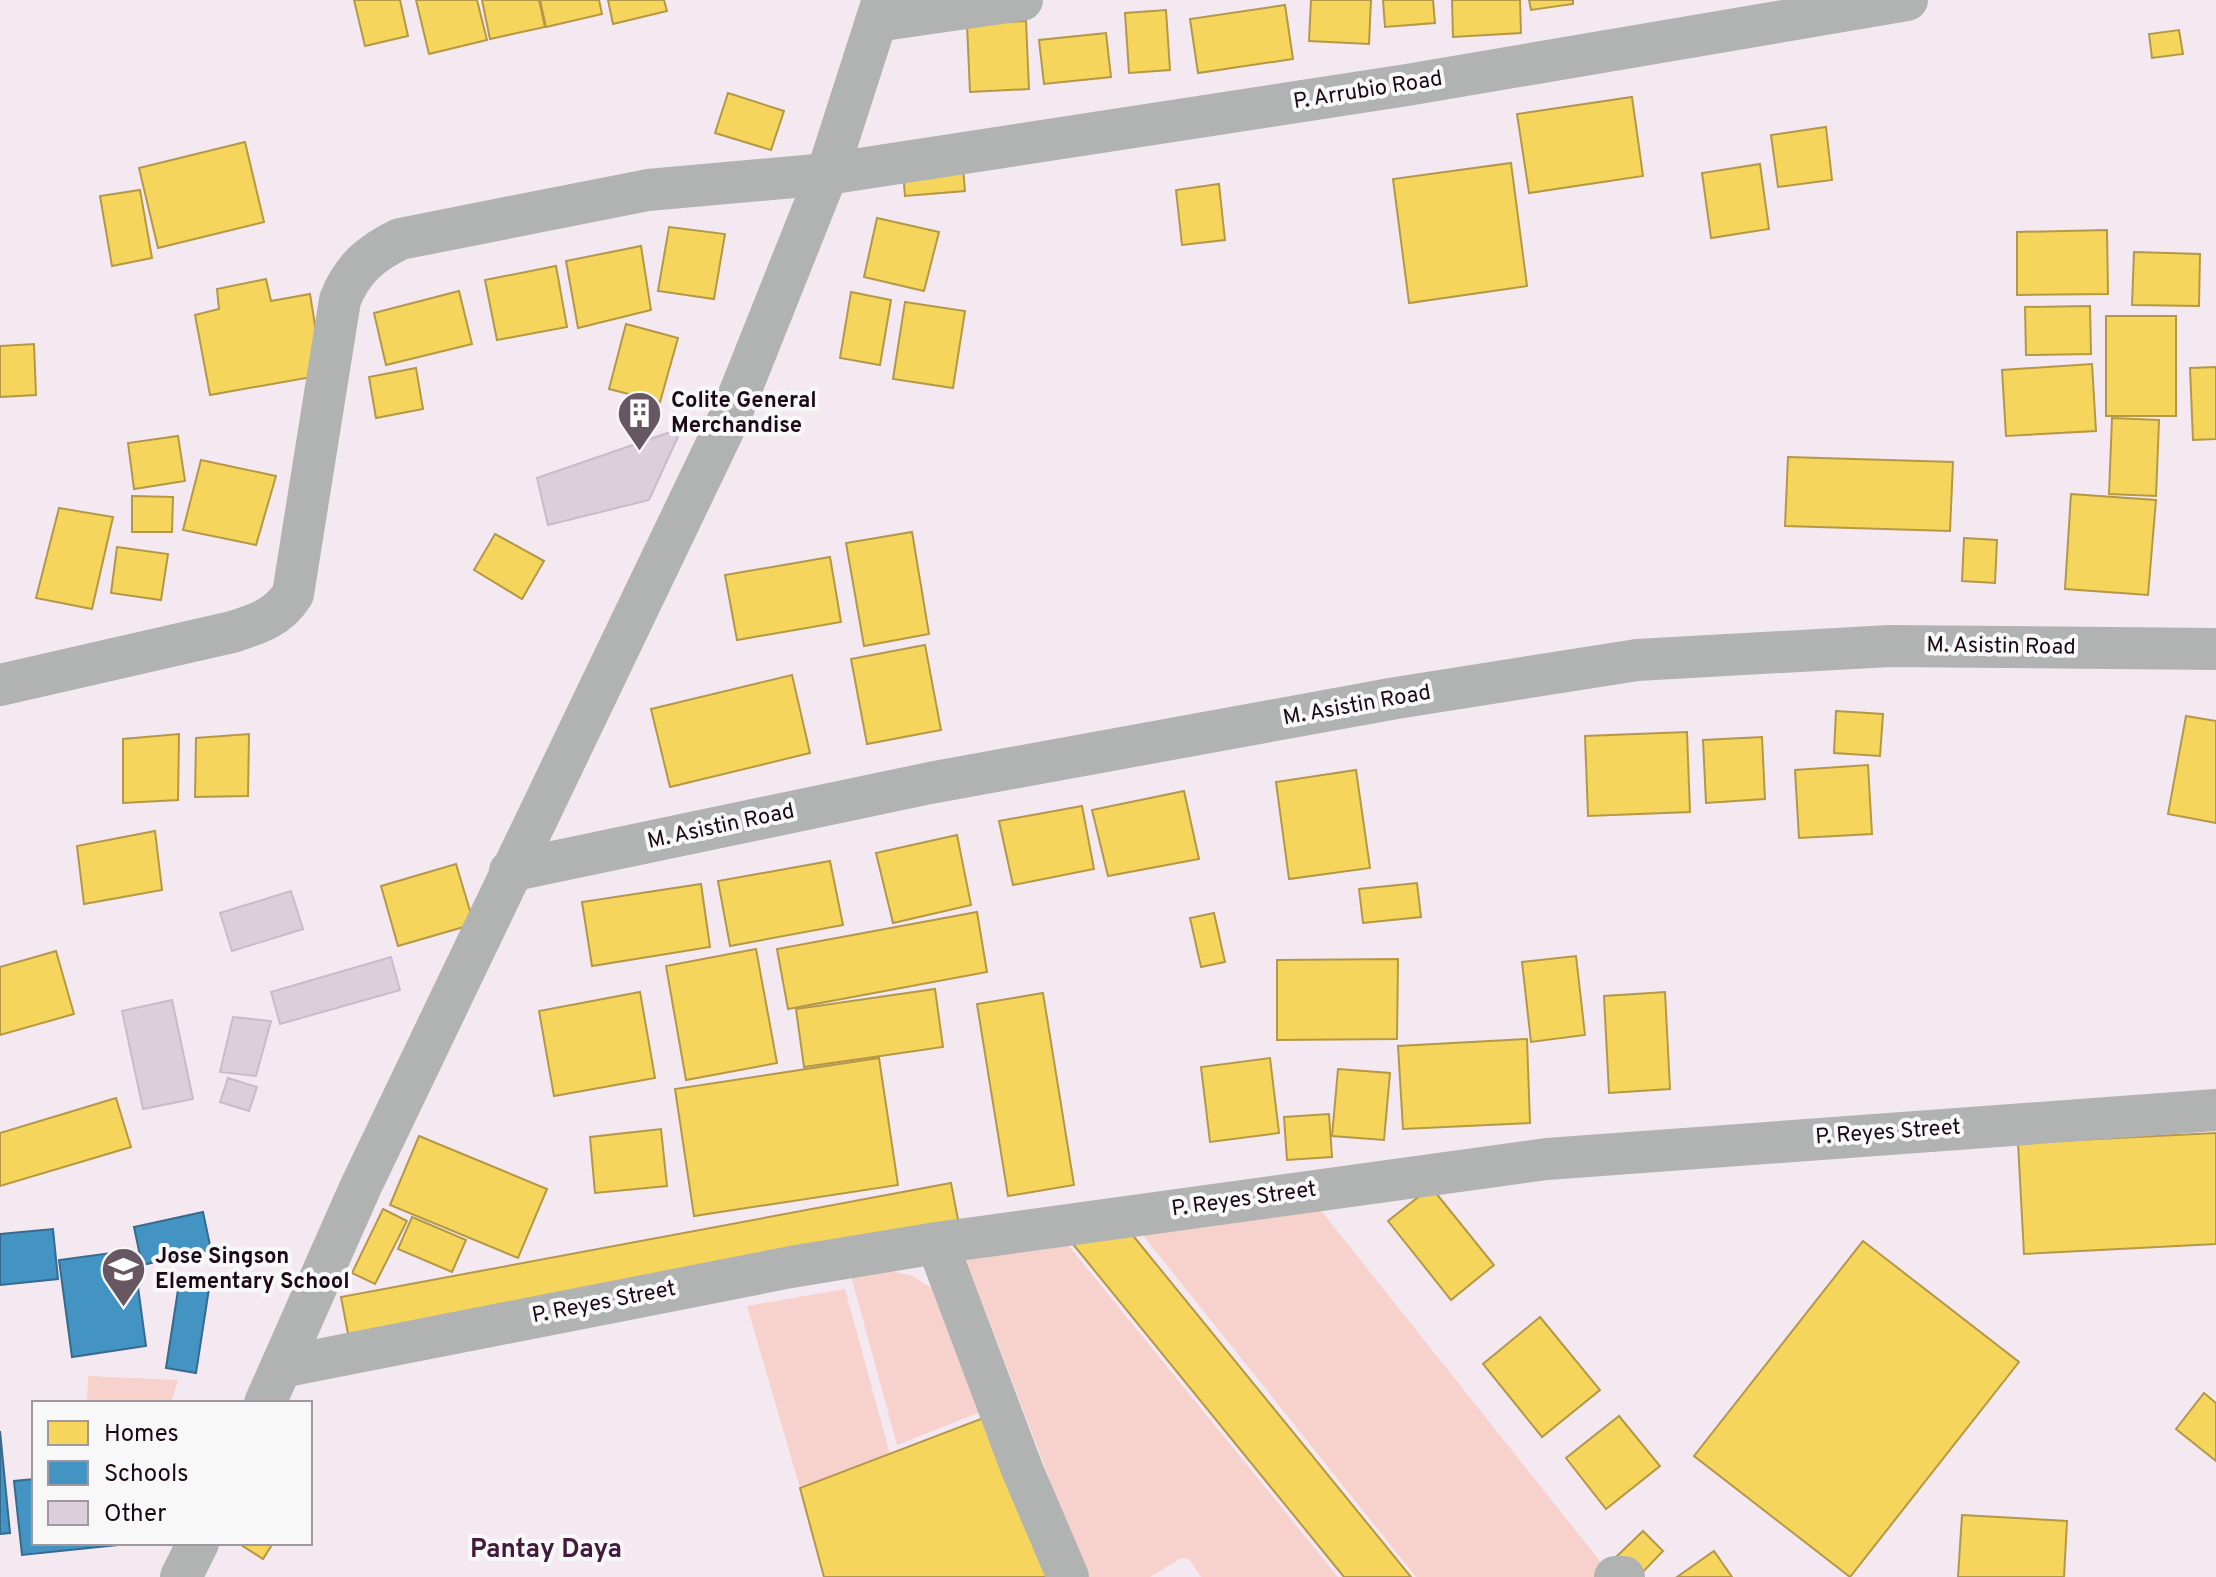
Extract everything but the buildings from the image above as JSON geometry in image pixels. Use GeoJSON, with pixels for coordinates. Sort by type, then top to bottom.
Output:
{"type":"FeatureCollection","features":[{"type":"Feature","properties":{"kind":"street"},"geometry":{"type":"LineString","coordinates":[[273,1385],[361,1186],[732,412],[827,174],[879,10],[1022,0]]}},
{"type":"Feature","properties":{"kind":"street","name":"P. Arrubio Road"},"geometry":{"type":"LineString","coordinates":[[0,685],[232,632],[260,623],[286,605],[293,594],[340,300],[352,274],[376,251],[400,239],[601,197],[827,174],[1407,85],[1907,0]]}},
{"type":"Feature","properties":{"kind":"street","name":"M. Asistin Road"},"geometry":{"type":"LineString","coordinates":[[510,871],[930,783],[1396,698],[1637,660],[1889,646],[2216,649]]}},
{"type":"Feature","properties":{"kind":"street","name":"P. Reyes Street"},"geometry":{"type":"LineString","coordinates":[[273,1385],[791,1267],[937,1243],[1547,1159],[2216,1110]]}},
{"type":"Feature","properties":{"kind":"street"},"geometry":{"type":"LineString","coordinates":[[937,1243],[1022,1469],[1068,1577]]}},
{"type":"Feature","properties":{"kind":"street"},"geometry":{"type":"LineString","coordinates":[[181,1577],[197,1545]]}},
{"type":"Feature","properties":{"kind":"street"},"geometry":{"type":"LineString","coordinates":[[1615,1577],[1624,1577]]}},
{"type":"Feature","properties":{"kind":"shaded area"},"geometry":{"type":"Polygon","coordinates":[[[1311,1198],[1608,1571],[1604,1577],[1416,1577],[1134,1224],[1311,1198]]]}},
{"type":"Feature","properties":{"kind":"shaded area"},"geometry":{"type":"Polygon","coordinates":[[[1064,1240],[1338,1577],[1201,1577],[1189,1559],[1181,1558],[1150,1577],[1087,1577],[964,1255],[1064,1240]]]}},
{"type":"Feature","properties":{"kind":"shaded area"},"geometry":{"type":"Polygon","coordinates":[[[885,1270],[911,1275],[933,1289],[983,1411],[897,1445],[851,1276],[885,1270]]]}},
{"type":"Feature","properties":{"kind":"shaded area"},"geometry":{"type":"Polygon","coordinates":[[[845,1289],[890,1454],[800,1488],[747,1306],[845,1289]]]}},
{"type":"Feature","properties":{"kind":"shaded area"},"geometry":{"type":"Polygon","coordinates":[[[88,1376],[178,1380],[172,1401],[87,1401],[88,1376]]]}},
{"type":"Feature","properties":{"kind":"place","name":"Colite General Merchandise"},"geometry":{"type":"Point","coordinates":[640,453]}},
{"type":"Feature","properties":{"kind":"place","name":"Jose Singson Elementary School"},"geometry":{"type":"Point","coordinates":[124,1309]}},
{"type":"Feature","properties":{"kind":"district","name":"Pantay Daya"},"geometry":{"type":"Point","coordinates":[546,1550]}}]}
